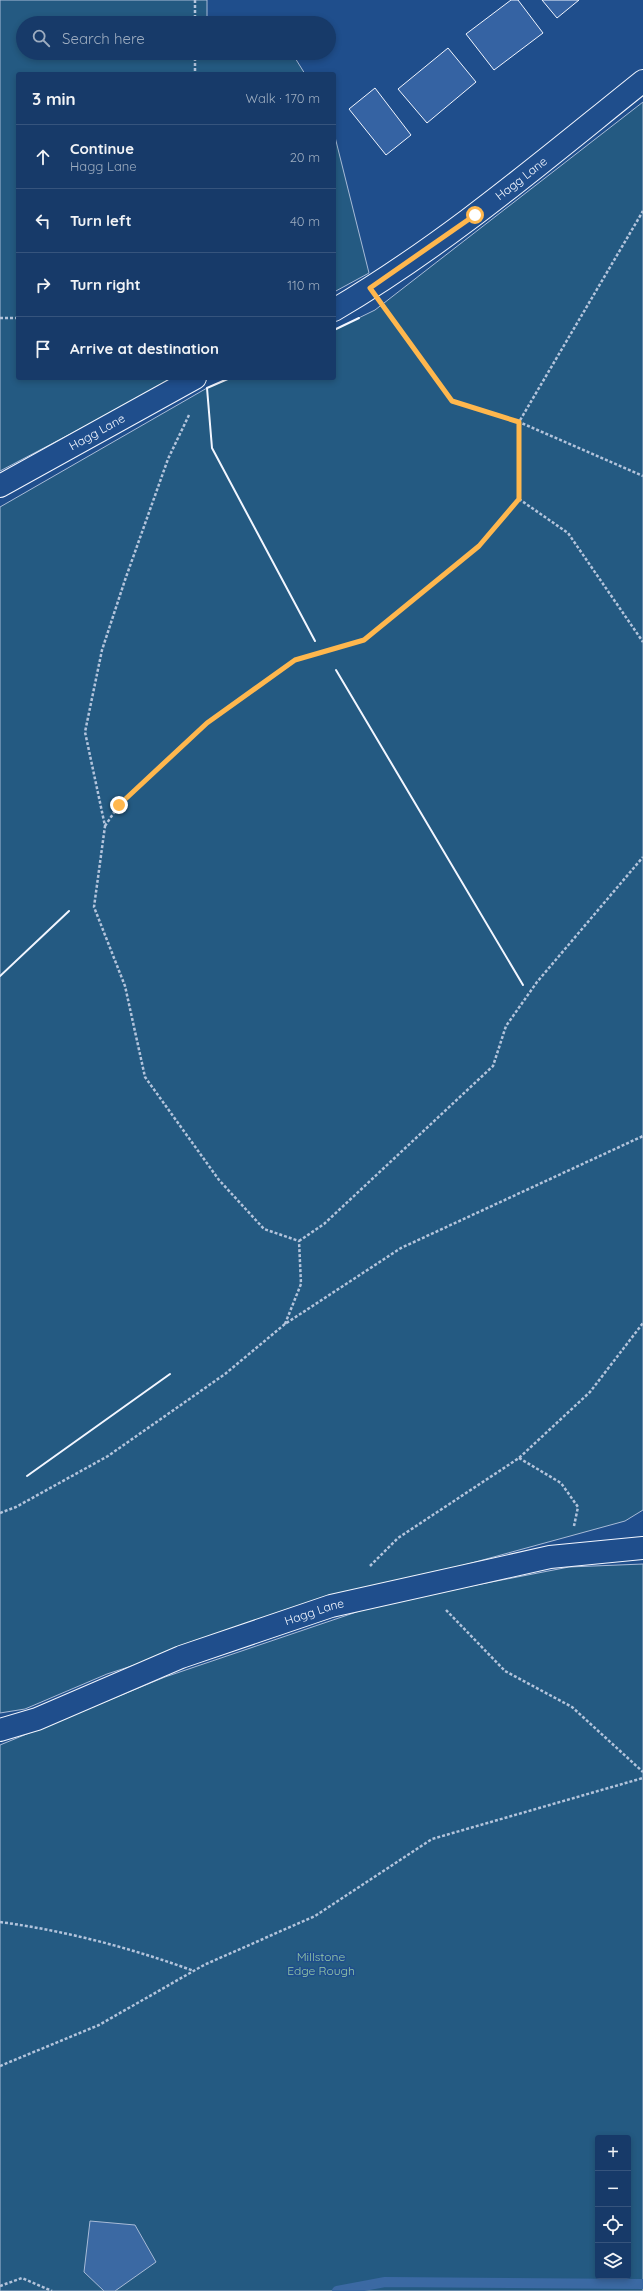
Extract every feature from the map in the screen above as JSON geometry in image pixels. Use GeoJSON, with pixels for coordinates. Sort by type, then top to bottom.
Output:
{"type":"FeatureCollection","features":[{"type":"Feature","properties":{"kind":"street","name":"Hagg Lane"},"geometry":{"type":"LineString","coordinates":[[336,309],[370,288],[475,215],[643,81]]}},
{"type":"Feature","properties":{"kind":"street","name":"Hagg Lane"},"geometry":{"type":"LineString","coordinates":[[0,486],[191,380]]}},
{"type":"Feature","properties":{"kind":"street","name":"Hagg Lane"},"geometry":{"type":"LineString","coordinates":[[0,1730],[37,1719],[181,1657],[331,1606],[550,1557],[643,1548]]}},
{"type":"Feature","properties":{"kind":"path"},"geometry":{"type":"LineString","coordinates":[[195,0],[195,16]]}},
{"type":"Feature","properties":{"kind":"path"},"geometry":{"type":"LineString","coordinates":[[195,60],[195,72]]}},
{"type":"Feature","properties":{"kind":"path"},"geometry":{"type":"LineString","coordinates":[[105,826],[119,805],[207,723],[295,660],[364,640],[479,546],[519,499],[519,422],[643,211]]}},
{"type":"Feature","properties":{"kind":"path"},"geometry":{"type":"LineString","coordinates":[[370,288],[452,401],[519,422],[643,476]]}},
{"type":"Feature","properties":{"kind":"path"},"geometry":{"type":"LineString","coordinates":[[0,318],[16,318]]}},
{"type":"Feature","properties":{"kind":"path"},"geometry":{"type":"LineString","coordinates":[[190,413],[168,459],[125,580],[102,650],[84,732],[105,826],[94,907],[125,986],[145,1077],[219,1180],[264,1229],[299,1241]]}},
{"type":"Feature","properties":{"kind":"path"},"geometry":{"type":"LineString","coordinates":[[519,499],[568,533],[643,642]]}},
{"type":"Feature","properties":{"kind":"path"},"geometry":{"type":"LineString","coordinates":[[299,1241],[324,1224],[493,1066],[506,1026],[537,982],[643,858]]}},
{"type":"Feature","properties":{"kind":"path"},"geometry":{"type":"LineString","coordinates":[[0,1513],[16,1507],[108,1456],[225,1374],[285,1324],[401,1248],[643,1136]]}},
{"type":"Feature","properties":{"kind":"path"},"geometry":{"type":"LineString","coordinates":[[285,1324],[301,1284],[299,1241]]}},
{"type":"Feature","properties":{"kind":"path"},"geometry":{"type":"LineString","coordinates":[[366,1570],[398,1538],[519,1458],[590,1392],[643,1323]]}},
{"type":"Feature","properties":{"kind":"path"},"geometry":{"type":"LineString","coordinates":[[519,1458],[561,1483],[578,1507],[568,1556]]}},
{"type":"Feature","properties":{"kind":"path"},"geometry":{"type":"LineString","coordinates":[[433,1584],[438,1602],[504,1671],[572,1707],[643,1772]]}},
{"type":"Feature","properties":{"kind":"path"},"geometry":{"type":"LineString","coordinates":[[0,2066],[99,2024],[194,1971],[315,1916],[432,1839],[643,1778]]}},
{"type":"Feature","properties":{"kind":"path"},"geometry":{"type":"LineString","coordinates":[[0,1922],[38,1927],[135,1950],[194,1971]]}},
{"type":"Feature","properties":{"kind":"path"},"geometry":{"type":"LineString","coordinates":[[0,2286],[22,2278],[52,2291]]}},
{"type":"Feature","properties":{"kind":"green space"},"geometry":{"type":"Polygon","coordinates":[[[0,0],[207,0],[207,16],[16,16],[16,60],[296,60],[304,72],[16,72],[16,380],[173,380],[0,471],[0,0]]]}},
{"type":"Feature","properties":{"kind":"green space"},"geometry":{"type":"Polygon","coordinates":[[[643,102],[643,1510],[625,1521],[322,1604],[107,1674],[25,1709],[0,1713],[0,507],[207,388],[225,380],[336,380],[336,329],[375,310],[643,102]]]}},
{"type":"Feature","properties":{"kind":"green space"},"geometry":{"type":"Polygon","coordinates":[[[336,141],[369,273],[336,291],[336,141]]]}},
{"type":"Feature","properties":{"kind":"green space","name":"Millstone Edge Rough"},"geometry":{"type":"Polygon","coordinates":[[[643,1564],[643,2291],[0,2291],[0,1745],[165,1677],[383,1603],[569,1567],[643,1564]]]}},
{"type":"Feature","properties":{"kind":"shaded area"},"geometry":{"type":"Polygon","coordinates":[[[90,2221],[135,2225],[156,2262],[115,2291],[104,2291],[84,2272],[90,2221]]]}},
{"type":"Feature","properties":{"kind":"building"},"geometry":{"type":"Polygon","coordinates":[[[511,0],[518,0],[543,33],[494,70],[466,34],[511,0]]]}},
{"type":"Feature","properties":{"kind":"building"},"geometry":{"type":"Polygon","coordinates":[[[542,0],[579,0],[557,18],[542,0]]]}},
{"type":"Feature","properties":{"kind":"building"},"geometry":{"type":"Polygon","coordinates":[[[448,48],[476,82],[427,123],[398,89],[448,48]]]}},
{"type":"Feature","properties":{"kind":"building"},"geometry":{"type":"Polygon","coordinates":[[[375,88],[411,135],[386,155],[349,109],[375,88]]]}},
{"type":"Feature","properties":{"kind":"waterway"},"geometry":{"type":"LineString","coordinates":[[337,2291],[385,2282],[643,2284]]}},
{"type":"Feature","properties":{"kind":"wall"},"geometry":{"type":"LineString","coordinates":[[336,329],[359,318]]}},
{"type":"Feature","properties":{"kind":"wall"},"geometry":{"type":"LineString","coordinates":[[225,380],[207,388],[212,448],[315,641]]}},
{"type":"Feature","properties":{"kind":"wall"},"geometry":{"type":"LineString","coordinates":[[336,670],[523,985]]}},
{"type":"Feature","properties":{"kind":"wall"},"geometry":{"type":"LineString","coordinates":[[0,976],[69,911]]}},
{"type":"Feature","properties":{"kind":"wall"},"geometry":{"type":"LineString","coordinates":[[27,1476],[170,1374]]}},
{"type":"Feature","properties":{"kind":"route"},"geometry":{"type":"LineString","coordinates":[[119,805],[207,723],[295,660],[364,640],[479,546],[519,499],[519,422],[452,401],[370,288],[475,215]]}}]}
